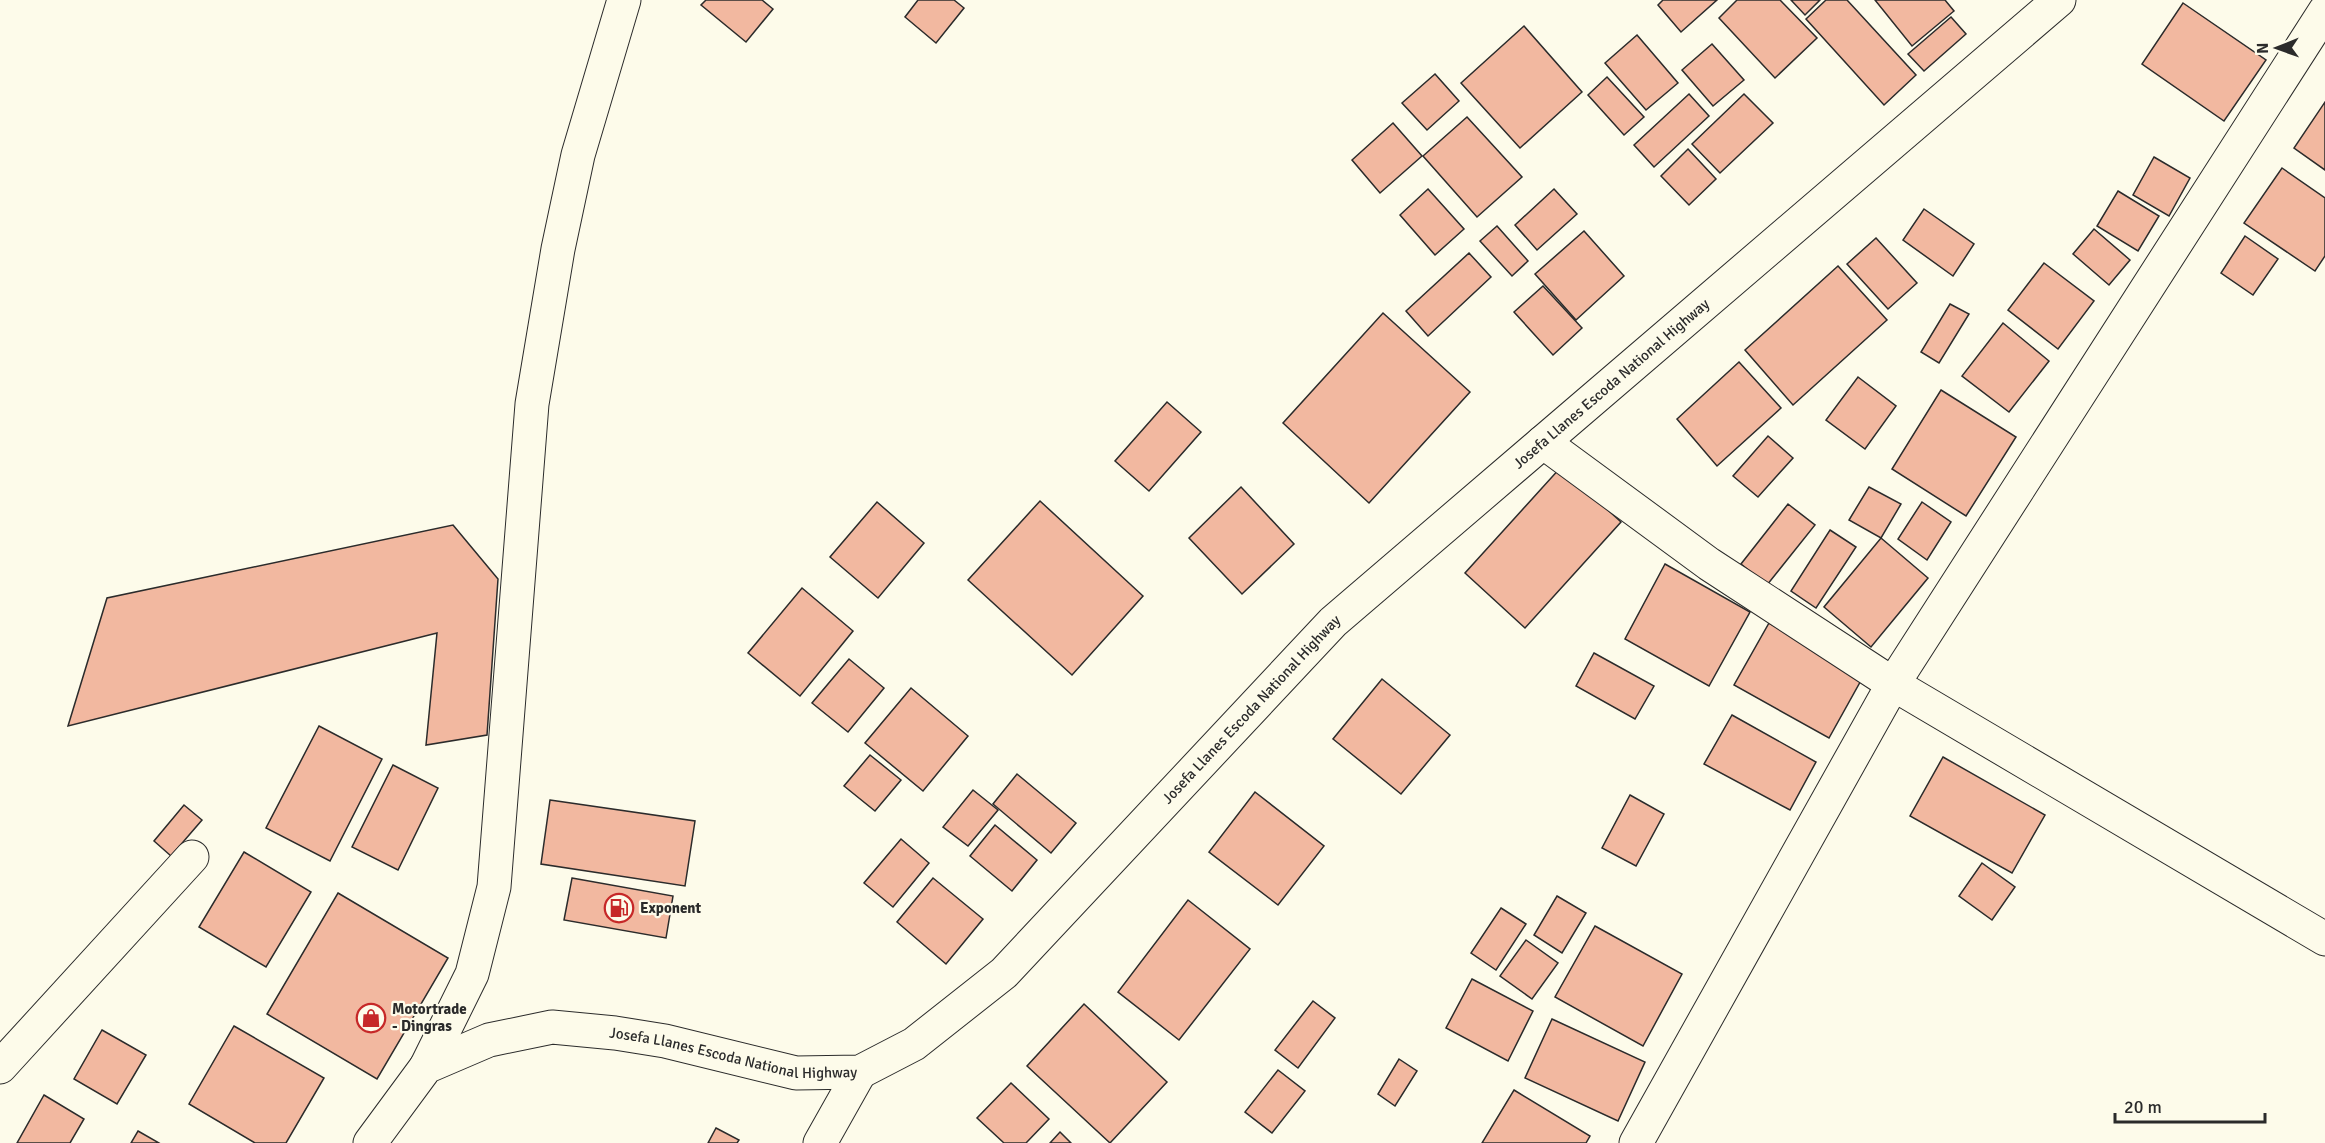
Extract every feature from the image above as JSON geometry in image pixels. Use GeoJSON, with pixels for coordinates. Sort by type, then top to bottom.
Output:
{"type":"FeatureCollection","features":[{"type":"Feature","properties":{"kind":"street"},"geometry":{"type":"LineString","coordinates":[[370,1143],[426,1067],[472,974],[494,887],[532,404],[558,249],[578,155],[624,0]]}},
{"type":"Feature","properties":{"kind":"street","name":"Josefa Llanes Escoda National Highway"},"geometry":{"type":"LineString","coordinates":[[426,1067],[489,1040],[552,1027],[615,1033],[664,1041],[796,1073],[860,1072],[914,1044],[1004,973],[1333,622],[2059,0]]}},
{"type":"Feature","properties":{"kind":"street"},"geometry":{"type":"LineString","coordinates":[[1636,1143],[1893,684],[2323,19]]}},
{"type":"Feature","properties":{"kind":"street"},"geometry":{"type":"LineString","coordinates":[[1543,442],[1709,564],[1893,684],[2325,939]]}},
{"type":"Feature","properties":{"kind":"street"},"geometry":{"type":"LineString","coordinates":[[0,1067],[192,857]]}},
{"type":"Feature","properties":{"kind":"street"},"geometry":{"type":"LineString","coordinates":[[820,1143],[860,1072]]}},
{"type":"Feature","properties":{"kind":"building"},"geometry":{"type":"Polygon","coordinates":[[[706,0],[762,0],[773,9],[746,42],[701,5],[706,0]]]}},
{"type":"Feature","properties":{"kind":"building"},"geometry":{"type":"Polygon","coordinates":[[[918,0],[954,0],[964,8],[936,43],[905,17],[918,0]]]}},
{"type":"Feature","properties":{"kind":"building"},"geometry":{"type":"Polygon","coordinates":[[[1663,0],[1717,0],[1681,32],[1658,5],[1663,0]]]}},
{"type":"Feature","properties":{"kind":"building"},"geometry":{"type":"Polygon","coordinates":[[[1737,0],[1780,0],[1817,38],[1775,78],[1719,18],[1737,0]]]}},
{"type":"Feature","properties":{"kind":"building"},"geometry":{"type":"Polygon","coordinates":[[[1791,0],[1820,0],[1805,15],[1791,0]]]}},
{"type":"Feature","properties":{"kind":"building"},"geometry":{"type":"Polygon","coordinates":[[[1826,0],[1847,0],[1916,75],[1884,105],[1806,19],[1826,0]]]}},
{"type":"Feature","properties":{"kind":"building"},"geometry":{"type":"Polygon","coordinates":[[[1875,0],[1945,0],[1954,11],[1912,46],[1875,0]]]}},
{"type":"Feature","properties":{"kind":"building"},"geometry":{"type":"Polygon","coordinates":[[[2183,3],[2266,60],[2224,121],[2142,64],[2183,3]]]}},
{"type":"Feature","properties":{"kind":"building"},"geometry":{"type":"Polygon","coordinates":[[[1951,17],[1966,34],[1924,71],[1908,54],[1951,17]]]}},
{"type":"Feature","properties":{"kind":"building"},"geometry":{"type":"Polygon","coordinates":[[[1524,26],[1582,92],[1520,148],[1461,83],[1524,26]]]}},
{"type":"Feature","properties":{"kind":"building"},"geometry":{"type":"Polygon","coordinates":[[[1637,35],[1678,83],[1646,110],[1605,63],[1637,35]]]}},
{"type":"Feature","properties":{"kind":"building"},"geometry":{"type":"Polygon","coordinates":[[[1712,44],[1744,80],[1713,106],[1682,70],[1712,44]]]}},
{"type":"Feature","properties":{"kind":"building"},"geometry":{"type":"Polygon","coordinates":[[[1435,74],[1459,101],[1427,130],[1402,103],[1435,74]]]}},
{"type":"Feature","properties":{"kind":"building"},"geometry":{"type":"Polygon","coordinates":[[[1607,77],[1644,117],[1624,135],[1588,95],[1607,77]]]}},
{"type":"Feature","properties":{"kind":"building"},"geometry":{"type":"Polygon","coordinates":[[[1689,94],[1709,116],[1654,167],[1634,145],[1689,94]]]}},
{"type":"Feature","properties":{"kind":"building"},"geometry":{"type":"Polygon","coordinates":[[[1744,94],[1773,123],[1720,173],[1692,144],[1744,94]]]}},
{"type":"Feature","properties":{"kind":"building"},"geometry":{"type":"Polygon","coordinates":[[[2325,102],[2325,170],[2294,148],[2325,102]]]}},
{"type":"Feature","properties":{"kind":"building"},"geometry":{"type":"Polygon","coordinates":[[[1467,117],[1522,177],[1477,217],[1423,156],[1467,117]]]}},
{"type":"Feature","properties":{"kind":"building"},"geometry":{"type":"Polygon","coordinates":[[[1393,123],[1422,156],[1380,193],[1352,160],[1393,123]]]}},
{"type":"Feature","properties":{"kind":"building"},"geometry":{"type":"Polygon","coordinates":[[[1688,149],[1716,179],[1689,205],[1661,176],[1688,149]]]}},
{"type":"Feature","properties":{"kind":"building"},"geometry":{"type":"Polygon","coordinates":[[[2154,157],[2190,178],[2169,216],[2133,195],[2154,157]]]}},
{"type":"Feature","properties":{"kind":"building"},"geometry":{"type":"Polygon","coordinates":[[[2282,168],[2325,198],[2325,256],[2315,271],[2244,223],[2282,168]]]}},
{"type":"Feature","properties":{"kind":"building"},"geometry":{"type":"Polygon","coordinates":[[[1428,189],[1464,229],[1435,255],[1400,215],[1428,189]]]}},
{"type":"Feature","properties":{"kind":"building"},"geometry":{"type":"Polygon","coordinates":[[[1554,189],[1577,214],[1537,250],[1515,225],[1554,189]]]}},
{"type":"Feature","properties":{"kind":"building"},"geometry":{"type":"Polygon","coordinates":[[[2118,191],[2159,216],[2138,251],[2097,226],[2118,191]]]}},
{"type":"Feature","properties":{"kind":"building"},"geometry":{"type":"Polygon","coordinates":[[[1924,209],[1974,244],[1953,276],[1903,240],[1924,209]]]}},
{"type":"Feature","properties":{"kind":"building"},"geometry":{"type":"Polygon","coordinates":[[[1497,226],[1528,261],[1512,276],[1480,241],[1497,226]]]}},
{"type":"Feature","properties":{"kind":"building"},"geometry":{"type":"Polygon","coordinates":[[[2094,229],[2130,260],[2109,285],[2073,254],[2094,229]]]}},
{"type":"Feature","properties":{"kind":"building"},"geometry":{"type":"Polygon","coordinates":[[[1584,231],[1624,276],[1576,320],[1535,274],[1584,231]]]}},
{"type":"Feature","properties":{"kind":"building"},"geometry":{"type":"Polygon","coordinates":[[[2245,236],[2278,259],[2253,295],[2221,273],[2245,236]]]}},
{"type":"Feature","properties":{"kind":"building"},"geometry":{"type":"Polygon","coordinates":[[[1876,238],[1917,283],[1888,309],[1847,264],[1876,238]]]}},
{"type":"Feature","properties":{"kind":"building"},"geometry":{"type":"Polygon","coordinates":[[[1469,253],[1491,277],[1428,336],[1406,311],[1469,253]]]}},
{"type":"Feature","properties":{"kind":"building"},"geometry":{"type":"Polygon","coordinates":[[[2044,263],[2094,301],[2058,349],[2008,310],[2044,263]]]}},
{"type":"Feature","properties":{"kind":"building"},"geometry":{"type":"Polygon","coordinates":[[[1838,266],[1887,320],[1793,405],[1745,350],[1838,266]]]}},
{"type":"Feature","properties":{"kind":"building"},"geometry":{"type":"Polygon","coordinates":[[[1543,286],[1582,328],[1553,355],[1514,312],[1543,286]]]}},
{"type":"Feature","properties":{"kind":"building"},"geometry":{"type":"Polygon","coordinates":[[[1950,304],[1969,314],[1939,363],[1921,352],[1950,304]]]}},
{"type":"Feature","properties":{"kind":"building"},"geometry":{"type":"Polygon","coordinates":[[[1383,313],[1470,392],[1369,503],[1283,423],[1383,313]]]}},
{"type":"Feature","properties":{"kind":"building"},"geometry":{"type":"Polygon","coordinates":[[[2003,323],[2049,361],[2009,412],[1962,376],[2003,323]]]}},
{"type":"Feature","properties":{"kind":"building"},"geometry":{"type":"Polygon","coordinates":[[[1739,362],[1781,408],[1717,466],[1677,419],[1739,362]]]}},
{"type":"Feature","properties":{"kind":"building"},"geometry":{"type":"Polygon","coordinates":[[[1858,377],[1896,406],[1865,449],[1826,420],[1858,377]]]}},
{"type":"Feature","properties":{"kind":"building"},"geometry":{"type":"Polygon","coordinates":[[[1941,390],[2016,437],[1966,516],[1892,469],[1941,390]]]}},
{"type":"Feature","properties":{"kind":"building"},"geometry":{"type":"Polygon","coordinates":[[[1167,402],[1201,432],[1149,491],[1115,461],[1167,402]]]}},
{"type":"Feature","properties":{"kind":"building"},"geometry":{"type":"Polygon","coordinates":[[[1768,436],[1793,458],[1758,497],[1733,476],[1768,436]]]}},
{"type":"Feature","properties":{"kind":"building"},"geometry":{"type":"Polygon","coordinates":[[[1561,467],[1621,522],[1525,628],[1465,573],[1561,467]]]}},
{"type":"Feature","properties":{"kind":"building"},"geometry":{"type":"Polygon","coordinates":[[[1241,487],[1294,544],[1242,594],[1189,538],[1241,487]]]}},
{"type":"Feature","properties":{"kind":"building"},"geometry":{"type":"Polygon","coordinates":[[[1869,487],[1901,504],[1881,538],[1849,520],[1869,487]]]}},
{"type":"Feature","properties":{"kind":"building"},"geometry":{"type":"Polygon","coordinates":[[[1040,501],[1143,596],[1072,675],[968,580],[1040,501]]]}},
{"type":"Feature","properties":{"kind":"building"},"geometry":{"type":"Polygon","coordinates":[[[877,502],[924,543],[878,598],[830,557],[877,502]]]}},
{"type":"Feature","properties":{"kind":"building"},"geometry":{"type":"Polygon","coordinates":[[[1922,502],[1951,522],[1927,560],[1898,539],[1922,502]]]}},
{"type":"Feature","properties":{"kind":"building"},"geometry":{"type":"Polygon","coordinates":[[[1788,504],[1815,525],[1767,585],[1741,564],[1788,504]]]}},
{"type":"Feature","properties":{"kind":"building"},"geometry":{"type":"Polygon","coordinates":[[[453,525],[498,579],[487,735],[426,745],[437,633],[68,726],[107,598],[453,525]]]}},
{"type":"Feature","properties":{"kind":"building"},"geometry":{"type":"Polygon","coordinates":[[[1830,530],[1856,547],[1816,608],[1791,591],[1830,530]]]}},
{"type":"Feature","properties":{"kind":"building"},"geometry":{"type":"Polygon","coordinates":[[[1881,538],[1928,578],[1871,647],[1824,607],[1881,538]]]}},
{"type":"Feature","properties":{"kind":"building"},"geometry":{"type":"Polygon","coordinates":[[[1665,564],[1750,612],[1709,686],[1625,639],[1665,564]]]}},
{"type":"Feature","properties":{"kind":"building"},"geometry":{"type":"Polygon","coordinates":[[[802,588],[853,631],[800,696],[748,653],[802,588]]]}},
{"type":"Feature","properties":{"kind":"building"},"geometry":{"type":"Polygon","coordinates":[[[1769,623],[1864,675],[1829,738],[1734,685],[1769,623]]]}},
{"type":"Feature","properties":{"kind":"building"},"geometry":{"type":"Polygon","coordinates":[[[1594,653],[1654,686],[1635,719],[1576,686],[1594,653]]]}},
{"type":"Feature","properties":{"kind":"building"},"geometry":{"type":"Polygon","coordinates":[[[849,659],[884,688],[848,732],[812,703],[849,659]]]}},
{"type":"Feature","properties":{"kind":"building"},"geometry":{"type":"Polygon","coordinates":[[[1382,679],[1450,735],[1401,794],[1333,739],[1382,679]]]}},
{"type":"Feature","properties":{"kind":"building"},"geometry":{"type":"Polygon","coordinates":[[[911,688],[968,736],[923,791],[865,743],[911,688]]]}},
{"type":"Feature","properties":{"kind":"building"},"geometry":{"type":"Polygon","coordinates":[[[1732,715],[1816,762],[1790,810],[1704,764],[1732,715]]]}},
{"type":"Feature","properties":{"kind":"building"},"geometry":{"type":"Polygon","coordinates":[[[319,726],[382,759],[330,861],[266,828],[319,726]]]}},
{"type":"Feature","properties":{"kind":"building"},"geometry":{"type":"Polygon","coordinates":[[[870,755],[901,780],[875,811],[844,786],[870,755]]]}},
{"type":"Feature","properties":{"kind":"building"},"geometry":{"type":"Polygon","coordinates":[[[1943,757],[2045,815],[2012,873],[1910,816],[1943,757]]]}},
{"type":"Feature","properties":{"kind":"building"},"geometry":{"type":"Polygon","coordinates":[[[393,765],[438,788],[398,870],[352,847],[393,765]]]}},
{"type":"Feature","properties":{"kind":"building"},"geometry":{"type":"Polygon","coordinates":[[[1017,774],[1076,823],[1051,853],[993,804],[1017,774]]]}},
{"type":"Feature","properties":{"kind":"building"},"geometry":{"type":"Polygon","coordinates":[[[973,790],[998,810],[968,846],[943,827],[973,790]]]}},
{"type":"Feature","properties":{"kind":"building"},"geometry":{"type":"Polygon","coordinates":[[[1255,792],[1324,846],[1278,905],[1209,852],[1255,792]]]}},
{"type":"Feature","properties":{"kind":"building"},"geometry":{"type":"Polygon","coordinates":[[[1630,795],[1664,814],[1636,866],[1602,848],[1630,795]]]}},
{"type":"Feature","properties":{"kind":"building"},"geometry":{"type":"Polygon","coordinates":[[[550,800],[695,821],[685,886],[541,864],[550,800]]]}},
{"type":"Feature","properties":{"kind":"building"},"geometry":{"type":"Polygon","coordinates":[[[184,805],[202,820],[171,856],[154,841],[184,805]]]}},
{"type":"Feature","properties":{"kind":"building"},"geometry":{"type":"Polygon","coordinates":[[[995,825],[1037,860],[1012,891],[970,856],[995,825]]]}},
{"type":"Feature","properties":{"kind":"building"},"geometry":{"type":"Polygon","coordinates":[[[901,839],[929,863],[893,907],[864,883],[901,839]]]}},
{"type":"Feature","properties":{"kind":"building"},"geometry":{"type":"Polygon","coordinates":[[[244,852],[311,892],[266,967],[199,927],[244,852]]]}},
{"type":"Feature","properties":{"kind":"building"},"geometry":{"type":"Polygon","coordinates":[[[1982,863],[2015,887],[1992,920],[1959,896],[1982,863]]]}},
{"type":"Feature","properties":{"kind":"building","name":"Exponent"},"geometry":{"type":"Polygon","coordinates":[[[572,878],[673,896],[666,938],[564,920],[572,878]]]}},
{"type":"Feature","properties":{"kind":"building"},"geometry":{"type":"Polygon","coordinates":[[[933,878],[983,919],[946,964],[897,922],[933,878]]]}},
{"type":"Feature","properties":{"kind":"building"},"geometry":{"type":"Polygon","coordinates":[[[338,893],[448,958],[377,1079],[267,1014],[338,893]]]}},
{"type":"Feature","properties":{"kind":"building"},"geometry":{"type":"Polygon","coordinates":[[[1557,896],[1586,913],[1562,953],[1534,935],[1557,896]]]}},
{"type":"Feature","properties":{"kind":"building"},"geometry":{"type":"Polygon","coordinates":[[[1188,900],[1250,949],[1179,1040],[1118,992],[1188,900]]]}},
{"type":"Feature","properties":{"kind":"building"},"geometry":{"type":"Polygon","coordinates":[[[1501,908],[1526,924],[1496,970],[1471,953],[1501,908]]]}},
{"type":"Feature","properties":{"kind":"building"},"geometry":{"type":"Polygon","coordinates":[[[1595,926],[1682,974],[1643,1046],[1555,997],[1595,926]]]}},
{"type":"Feature","properties":{"kind":"building"},"geometry":{"type":"Polygon","coordinates":[[[1526,940],[1558,963],[1532,999],[1500,976],[1526,940]]]}},
{"type":"Feature","properties":{"kind":"building"},"geometry":{"type":"Polygon","coordinates":[[[1472,979],[1533,1011],[1508,1061],[1446,1028],[1472,979]]]}},
{"type":"Feature","properties":{"kind":"building"},"geometry":{"type":"Polygon","coordinates":[[[1313,1001],[1335,1018],[1298,1068],[1275,1050],[1313,1001]]]}},
{"type":"Feature","properties":{"kind":"building"},"geometry":{"type":"Polygon","coordinates":[[[1084,1004],[1167,1082],[1110,1143],[1027,1066],[1084,1004]]]}},
{"type":"Feature","properties":{"kind":"building"},"geometry":{"type":"Polygon","coordinates":[[[1552,1019],[1645,1062],[1618,1121],[1525,1078],[1552,1019]]]}},
{"type":"Feature","properties":{"kind":"building"},"geometry":{"type":"Polygon","coordinates":[[[234,1026],[324,1078],[286,1143],[255,1143],[189,1104],[234,1026]]]}},
{"type":"Feature","properties":{"kind":"building"},"geometry":{"type":"Polygon","coordinates":[[[102,1030],[146,1055],[117,1104],[74,1079],[102,1030]]]}},
{"type":"Feature","properties":{"kind":"building"},"geometry":{"type":"Polygon","coordinates":[[[1399,1059],[1417,1071],[1395,1106],[1378,1094],[1399,1059]]]}},
{"type":"Feature","properties":{"kind":"building"},"geometry":{"type":"Polygon","coordinates":[[[1278,1070],[1305,1091],[1272,1133],[1245,1112],[1278,1070]]]}},
{"type":"Feature","properties":{"kind":"building"},"geometry":{"type":"Polygon","coordinates":[[[1011,1083],[1049,1119],[1026,1143],[1004,1143],[977,1118],[1011,1083]]]}},
{"type":"Feature","properties":{"kind":"building"},"geometry":{"type":"Polygon","coordinates":[[[1514,1090],[1590,1136],[1586,1143],[1482,1143],[1514,1090]]]}},
{"type":"Feature","properties":{"kind":"building"},"geometry":{"type":"Polygon","coordinates":[[[44,1095],[84,1119],[70,1143],[17,1143],[44,1095]]]}},
{"type":"Feature","properties":{"kind":"building"},"geometry":{"type":"Polygon","coordinates":[[[716,1128],[739,1140],[737,1143],[708,1143],[716,1128]]]}},
{"type":"Feature","properties":{"kind":"building"},"geometry":{"type":"Polygon","coordinates":[[[138,1131],[159,1143],[131,1143],[138,1131]]]}},
{"type":"Feature","properties":{"kind":"building"},"geometry":{"type":"Polygon","coordinates":[[[1060,1132],[1071,1143],[1050,1143],[1060,1132]]]}},
{"type":"Feature","properties":{"kind":"place","name":"Exponent"},"geometry":{"type":"Point","coordinates":[619,908]}},
{"type":"Feature","properties":{"kind":"place","name":"Motortrade - Dingras"},"geometry":{"type":"Point","coordinates":[371,1018]}}]}
